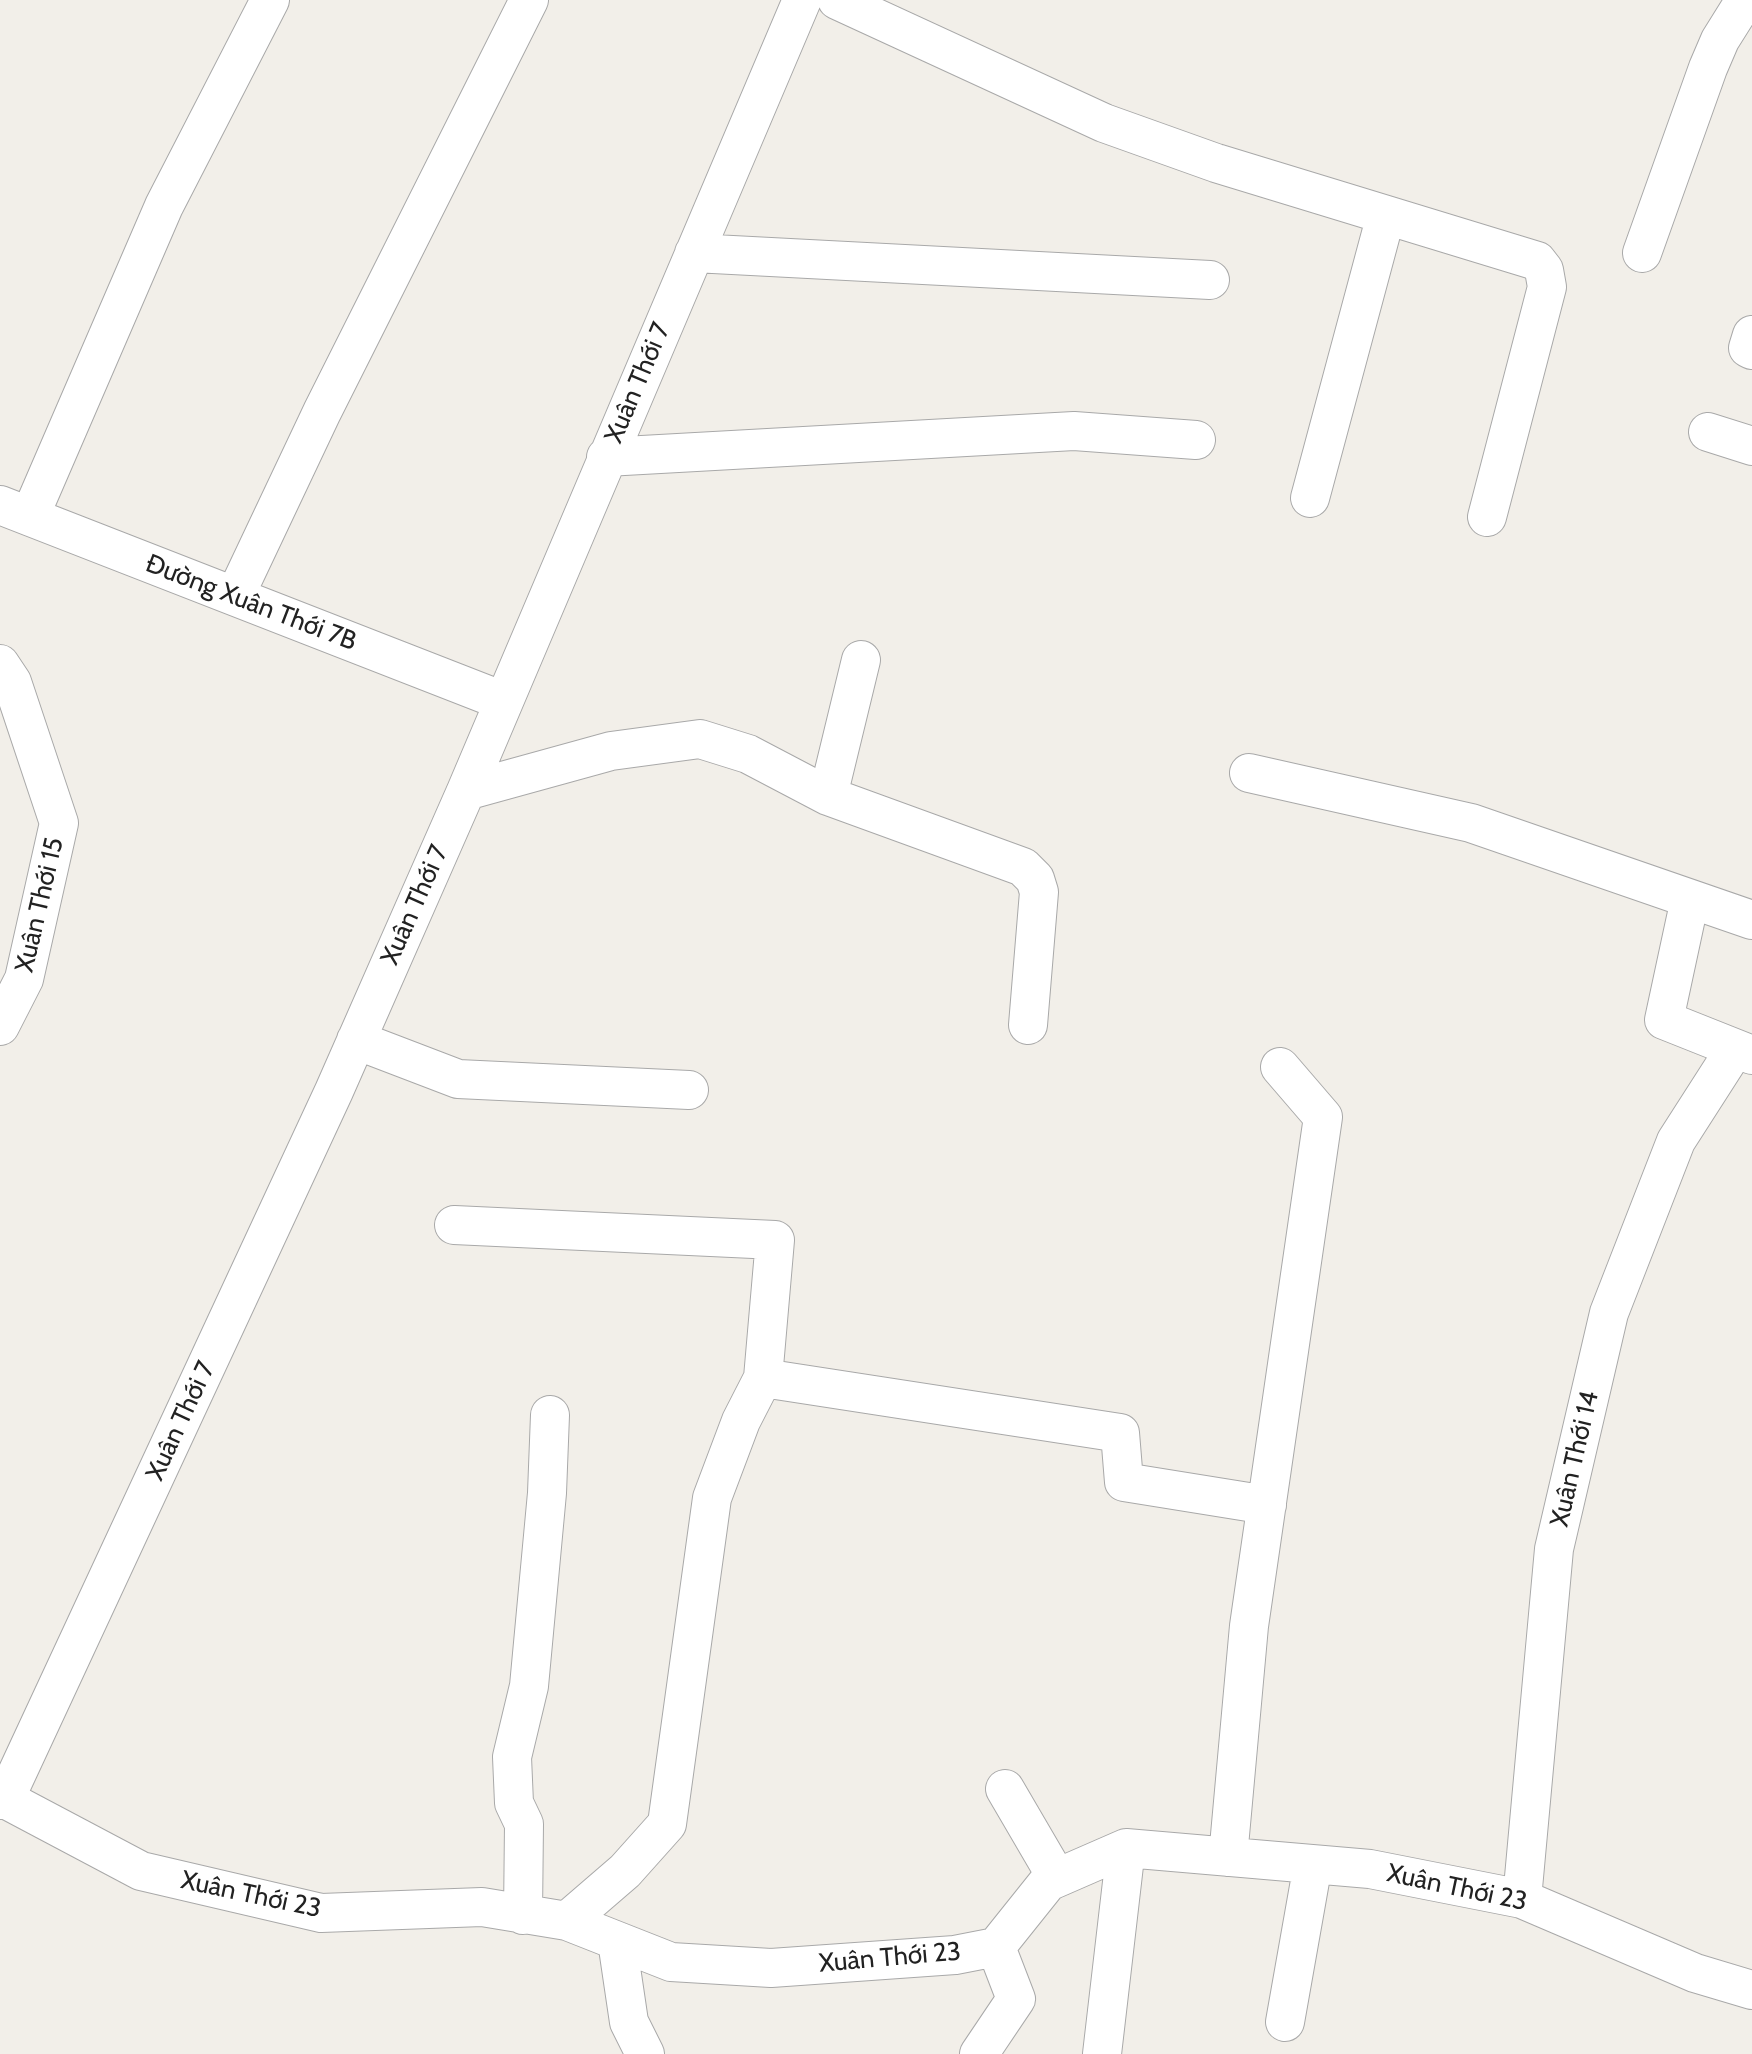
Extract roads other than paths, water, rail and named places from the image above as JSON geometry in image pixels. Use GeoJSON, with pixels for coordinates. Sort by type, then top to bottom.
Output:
{"type":"FeatureCollection","features":[{"type":"Feature","properties":{"kind":"street"},"geometry":{"type":"LineString","coordinates":[[15,510],[164,206],[270,0]]}},
{"type":"Feature","properties":{"kind":"street"},"geometry":{"type":"LineString","coordinates":[[235,596],[322,412],[529,0]]}},
{"type":"Feature","properties":{"kind":"street","name":"Xuân Thới 7"},"geometry":{"type":"LineString","coordinates":[[2,1800],[356,1040],[466,791],[802,0]]}},
{"type":"Feature","properties":{"kind":"street"},"geometry":{"type":"LineString","coordinates":[[837,0],[1104,123],[1216,163],[1537,261],[1544,270],[1547,287],[1487,517]]}},
{"type":"Feature","properties":{"kind":"street"},"geometry":{"type":"LineString","coordinates":[[1642,254],[1708,68],[1720,40],[1745,0]]}},
{"type":"Feature","properties":{"kind":"street"},"geometry":{"type":"LineString","coordinates":[[1310,498],[1386,215]]}},
{"type":"Feature","properties":{"kind":"street"},"geometry":{"type":"LineString","coordinates":[[694,253],[1210,280]]}},
{"type":"Feature","properties":{"kind":"street"},"geometry":{"type":"LineString","coordinates":[[1752,335],[1748,348],[1752,350]]}},
{"type":"Feature","properties":{"kind":"street"},"geometry":{"type":"LineString","coordinates":[[606,457],[1074,431],[1196,440]]}},
{"type":"Feature","properties":{"kind":"street"},"geometry":{"type":"LineString","coordinates":[[1708,432],[1752,446]]}},
{"type":"Feature","properties":{"kind":"street","name":"Đường Xuân Thới 7B"},"geometry":{"type":"LineString","coordinates":[[15,510],[503,701]]}},
{"type":"Feature","properties":{"kind":"street"},"geometry":{"type":"LineString","coordinates":[[828,796],[861,660]]}},
{"type":"Feature","properties":{"kind":"street","name":"Xuân Thới 15"},"geometry":{"type":"LineString","coordinates":[[0,664],[12,682],[59,823],[24,979],[0,1026]]}},
{"type":"Feature","properties":{"kind":"street"},"geometry":{"type":"LineString","coordinates":[[466,791],[611,751],[700,739],[748,754],[828,796],[1023,867],[1035,878],[1039,892],[1028,1025]]}},
{"type":"Feature","properties":{"kind":"street"},"geometry":{"type":"LineString","coordinates":[[1249,773],[1471,823],[1752,920]]}},
{"type":"Feature","properties":{"kind":"street"},"geometry":{"type":"LineString","coordinates":[[1690,899],[1664,1020],[1744,1052]]}},
{"type":"Feature","properties":{"kind":"street"},"geometry":{"type":"LineString","coordinates":[[356,1040],[458,1079],[689,1090]]}},
{"type":"Feature","properties":{"kind":"street","name":"Xuân Thới 14"},"geometry":{"type":"LineString","coordinates":[[1522,1899],[1554,1549],[1609,1313],[1676,1142],[1744,1052]]}},
{"type":"Feature","properties":{"kind":"street"},"geometry":{"type":"LineString","coordinates":[[1228,1857],[1249,1626],[1323,1117],[1280,1067]]}},
{"type":"Feature","properties":{"kind":"street"},"geometry":{"type":"LineString","coordinates":[[454,1225],[775,1240],[763,1378],[741,1421],[712,1498],[667,1824],[625,1871],[567,1921]]}},
{"type":"Feature","properties":{"kind":"street"},"geometry":{"type":"LineString","coordinates":[[763,1378],[1120,1433],[1124,1482],[1267,1505]]}},
{"type":"Feature","properties":{"kind":"street"},"geometry":{"type":"LineString","coordinates":[[523,1915],[524,1824],[514,1803],[512,1757],[529,1686],[547,1493],[550,1415]]}},
{"type":"Feature","properties":{"kind":"street"},"geometry":{"type":"LineString","coordinates":[[1005,1789],[1057,1878]]}},
{"type":"Feature","properties":{"kind":"street","name":"Xuân Thới 23"},"geometry":{"type":"LineString","coordinates":[[2,1800],[141,1871],[321,1913],[482,1907],[567,1921],[671,1962],[771,1968],[955,1955],[996,1947],[1048,1882],[1126,1848],[1370,1869],[1522,1899],[1695,1973],[1752,1990]]}},
{"type":"Feature","properties":{"kind":"street"},"geometry":{"type":"LineString","coordinates":[[1102,2054],[1126,1848]]}},
{"type":"Feature","properties":{"kind":"street"},"geometry":{"type":"LineString","coordinates":[[1285,2022],[1313,1864]]}},
{"type":"Feature","properties":{"kind":"street"},"geometry":{"type":"LineString","coordinates":[[617,1941],[628,2021],[635,2047]]}},
{"type":"Feature","properties":{"kind":"street"},"geometry":{"type":"LineString","coordinates":[[979,2054],[1016,1999],[996,1947]]}}]}
